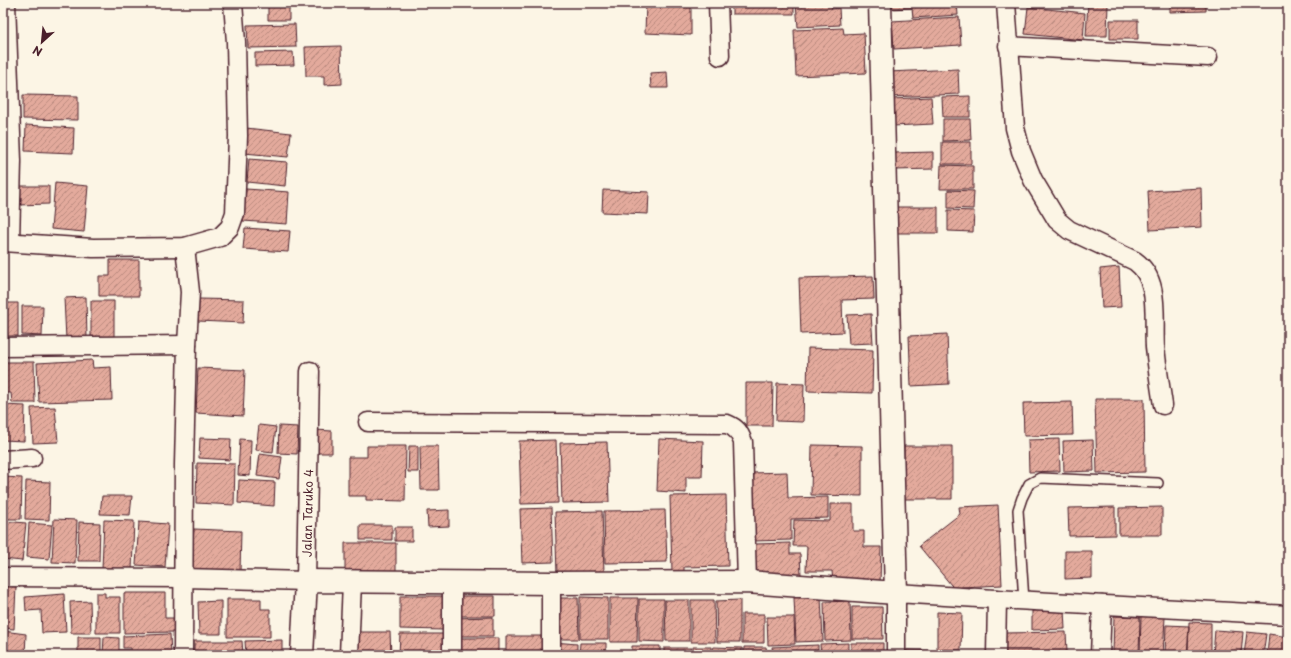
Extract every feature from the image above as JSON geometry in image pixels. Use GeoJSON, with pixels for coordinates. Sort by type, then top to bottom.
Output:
{"type":"FeatureCollection","features":[{"type":"Feature","properties":{"kind":"street"},"geometry":{"type":"LineString","coordinates":[[6,3],[12,162],[6,242],[93,248],[185,247],[220,237],[230,227],[235,213],[238,136],[236,42],[233,3]]}},
{"type":"Feature","properties":{"kind":"street"},"geometry":{"type":"LineString","coordinates":[[718,3],[720,56]]}},
{"type":"Feature","properties":{"kind":"street"},"geometry":{"type":"LineString","coordinates":[[880,3],[896,593],[896,655]]}},
{"type":"Feature","properties":{"kind":"street"},"geometry":{"type":"LineString","coordinates":[[1006,3],[1015,128],[1024,158],[1033,180],[1057,220],[1069,230],[1135,261],[1142,266],[1149,278],[1153,291],[1155,347],[1163,405]]}},
{"type":"Feature","properties":{"kind":"street"},"geometry":{"type":"LineString","coordinates":[[1008,46],[1208,57]]}},
{"type":"Feature","properties":{"kind":"street"},"geometry":{"type":"LineString","coordinates":[[183,655],[184,464],[190,292],[185,247]]}},
{"type":"Feature","properties":{"kind":"street"},"geometry":{"type":"LineString","coordinates":[[3,347],[187,345]]}},
{"type":"Feature","properties":{"kind":"street","name":"Jalan Taruko 4"},"geometry":{"type":"LineString","coordinates":[[302,655],[306,582],[310,371]]}},
{"type":"Feature","properties":{"kind":"street"},"geometry":{"type":"LineString","coordinates":[[368,422],[728,424],[736,427],[743,442],[747,582]]}},
{"type":"Feature","properties":{"kind":"street"},"geometry":{"type":"LineString","coordinates":[[3,460],[32,458]]}},
{"type":"Feature","properties":{"kind":"street"},"geometry":{"type":"LineString","coordinates":[[3,577],[184,578],[306,582],[551,584],[747,582],[1024,601],[1288,615]]}},
{"type":"Feature","properties":{"kind":"street"},"geometry":{"type":"LineString","coordinates":[[349,655],[352,582]]}},
{"type":"Feature","properties":{"kind":"street"},"geometry":{"type":"LineString","coordinates":[[452,582],[452,655]]}},
{"type":"Feature","properties":{"kind":"street"},"geometry":{"type":"LineString","coordinates":[[551,584],[551,655]]}},
{"type":"Feature","properties":{"kind":"street"},"geometry":{"type":"LineString","coordinates":[[996,655],[997,599]]}},
{"type":"Feature","properties":{"kind":"street"},"geometry":{"type":"LineString","coordinates":[[1100,655],[1102,605]]}},
{"type":"Feature","properties":{"kind":"lane"},"geometry":{"type":"LineString","coordinates":[[1024,601],[1018,510],[1029,484],[1040,478],[1158,483]]}},
{"type":"Feature","properties":{"kind":"building"},"geometry":{"type":"Polygon","coordinates":[[[268,3],[289,3],[289,20],[268,20],[268,3]]]}},
{"type":"Feature","properties":{"kind":"building"},"geometry":{"type":"Polygon","coordinates":[[[646,3],[691,3],[691,35],[645,33],[646,3]]]}},
{"type":"Feature","properties":{"kind":"building"},"geometry":{"type":"Polygon","coordinates":[[[732,3],[794,3],[794,14],[732,14],[732,3]]]}},
{"type":"Feature","properties":{"kind":"building"},"geometry":{"type":"Polygon","coordinates":[[[796,3],[831,3],[832,9],[839,8],[840,25],[798,27],[796,3]]]}},
{"type":"Feature","properties":{"kind":"building"},"geometry":{"type":"Polygon","coordinates":[[[888,3],[957,3],[958,15],[913,18],[912,8],[888,9],[888,3]]]}},
{"type":"Feature","properties":{"kind":"building"},"geometry":{"type":"Polygon","coordinates":[[[1088,3],[1108,3],[1107,36],[1086,36],[1088,3]]]}},
{"type":"Feature","properties":{"kind":"building"},"geometry":{"type":"Polygon","coordinates":[[[1170,3],[1206,3],[1206,11],[1170,12],[1170,3]]]}},
{"type":"Feature","properties":{"kind":"building"},"geometry":{"type":"Polygon","coordinates":[[[1028,7],[1085,13],[1083,40],[1025,34],[1028,7]]]}},
{"type":"Feature","properties":{"kind":"building"},"geometry":{"type":"Polygon","coordinates":[[[959,17],[961,45],[894,49],[892,21],[959,17]]]}},
{"type":"Feature","properties":{"kind":"building"},"geometry":{"type":"Polygon","coordinates":[[[1110,20],[1138,20],[1138,39],[1110,39],[1110,20]]]}},
{"type":"Feature","properties":{"kind":"building"},"geometry":{"type":"Polygon","coordinates":[[[295,24],[296,47],[248,48],[247,25],[295,24]]]}},
{"type":"Feature","properties":{"kind":"building"},"geometry":{"type":"Polygon","coordinates":[[[843,28],[844,34],[864,33],[866,73],[796,76],[794,30],[843,28]]]}},
{"type":"Feature","properties":{"kind":"building"},"geometry":{"type":"Polygon","coordinates":[[[341,46],[342,84],[324,85],[324,76],[306,76],[305,47],[341,46]]]}},
{"type":"Feature","properties":{"kind":"building"},"geometry":{"type":"Polygon","coordinates":[[[293,52],[294,65],[255,66],[255,53],[293,52]]]}},
{"type":"Feature","properties":{"kind":"building"},"geometry":{"type":"Polygon","coordinates":[[[958,69],[959,94],[889,97],[888,72],[958,69]]]}},
{"type":"Feature","properties":{"kind":"building"},"geometry":{"type":"Polygon","coordinates":[[[667,72],[668,88],[651,88],[650,73],[667,72]]]}},
{"type":"Feature","properties":{"kind":"building"},"geometry":{"type":"Polygon","coordinates":[[[23,95],[78,96],[78,120],[23,119],[23,95]]]}},
{"type":"Feature","properties":{"kind":"building"},"geometry":{"type":"Polygon","coordinates":[[[970,96],[970,117],[943,117],[942,97],[970,96]]]}},
{"type":"Feature","properties":{"kind":"building"},"geometry":{"type":"Polygon","coordinates":[[[931,97],[933,124],[893,126],[892,99],[931,97]]]}},
{"type":"Feature","properties":{"kind":"building"},"geometry":{"type":"Polygon","coordinates":[[[943,119],[970,119],[971,140],[943,141],[943,119]]]}},
{"type":"Feature","properties":{"kind":"building"},"geometry":{"type":"Polygon","coordinates":[[[26,125],[74,128],[73,153],[25,151],[26,125]]]}},
{"type":"Feature","properties":{"kind":"building"},"geometry":{"type":"Polygon","coordinates":[[[246,128],[291,133],[288,157],[244,153],[246,128]]]}},
{"type":"Feature","properties":{"kind":"building"},"geometry":{"type":"Polygon","coordinates":[[[942,142],[971,142],[971,164],[942,164],[942,142]]]}},
{"type":"Feature","properties":{"kind":"building"},"geometry":{"type":"Polygon","coordinates":[[[933,152],[933,169],[895,170],[894,153],[933,152]]]}},
{"type":"Feature","properties":{"kind":"building"},"geometry":{"type":"Polygon","coordinates":[[[249,159],[287,162],[285,186],[247,182],[249,159]]]}},
{"type":"Feature","properties":{"kind":"building"},"geometry":{"type":"Polygon","coordinates":[[[941,165],[973,166],[973,189],[940,189],[941,165]]]}},
{"type":"Feature","properties":{"kind":"building"},"geometry":{"type":"Polygon","coordinates":[[[55,183],[88,186],[84,232],[51,229],[55,183]]]}},
{"type":"Feature","properties":{"kind":"building"},"geometry":{"type":"Polygon","coordinates":[[[17,186],[49,186],[49,204],[17,205],[17,186]]]}},
{"type":"Feature","properties":{"kind":"building"},"geometry":{"type":"Polygon","coordinates":[[[1201,188],[1202,227],[1150,230],[1148,191],[1201,188]]]}},
{"type":"Feature","properties":{"kind":"building"},"geometry":{"type":"Polygon","coordinates":[[[246,189],[289,192],[287,224],[243,221],[246,189]]]}},
{"type":"Feature","properties":{"kind":"building"},"geometry":{"type":"Polygon","coordinates":[[[603,190],[649,192],[648,214],[602,212],[603,190]]]}},
{"type":"Feature","properties":{"kind":"building"},"geometry":{"type":"Polygon","coordinates":[[[948,190],[974,191],[973,209],[948,208],[948,190]]]}},
{"type":"Feature","properties":{"kind":"building"},"geometry":{"type":"Polygon","coordinates":[[[895,207],[938,207],[938,233],[895,233],[895,207]]]}},
{"type":"Feature","properties":{"kind":"building"},"geometry":{"type":"Polygon","coordinates":[[[948,210],[974,211],[973,232],[948,231],[948,210]]]}},
{"type":"Feature","properties":{"kind":"building"},"geometry":{"type":"Polygon","coordinates":[[[245,228],[290,231],[288,252],[243,249],[245,228]]]}},
{"type":"Feature","properties":{"kind":"building"},"geometry":{"type":"Polygon","coordinates":[[[110,260],[139,260],[139,296],[99,296],[99,276],[110,276],[110,260]]]}},
{"type":"Feature","properties":{"kind":"building"},"geometry":{"type":"Polygon","coordinates":[[[1119,267],[1121,307],[1102,308],[1100,269],[1119,267]]]}},
{"type":"Feature","properties":{"kind":"building"},"geometry":{"type":"Polygon","coordinates":[[[873,276],[874,299],[842,300],[843,332],[801,334],[799,278],[873,276]]]}},
{"type":"Feature","properties":{"kind":"building"},"geometry":{"type":"Polygon","coordinates":[[[86,297],[87,339],[66,339],[64,298],[86,297]]]}},
{"type":"Feature","properties":{"kind":"building"},"geometry":{"type":"Polygon","coordinates":[[[199,299],[244,300],[243,323],[198,321],[199,299]]]}},
{"type":"Feature","properties":{"kind":"building"},"geometry":{"type":"Polygon","coordinates":[[[91,301],[114,301],[114,338],[91,338],[91,301]]]}},
{"type":"Feature","properties":{"kind":"building"},"geometry":{"type":"Polygon","coordinates":[[[3,303],[18,303],[18,336],[3,336],[3,303]]]}},
{"type":"Feature","properties":{"kind":"building"},"geometry":{"type":"Polygon","coordinates":[[[22,306],[43,306],[42,336],[22,335],[22,306]]]}},
{"type":"Feature","properties":{"kind":"building"},"geometry":{"type":"Polygon","coordinates":[[[871,314],[873,343],[849,344],[847,315],[871,314]]]}},
{"type":"Feature","properties":{"kind":"building"},"geometry":{"type":"Polygon","coordinates":[[[947,334],[949,384],[911,386],[909,336],[947,334]]]}},
{"type":"Feature","properties":{"kind":"building"},"geometry":{"type":"Polygon","coordinates":[[[808,348],[873,350],[872,393],[807,391],[808,348]]]}},
{"type":"Feature","properties":{"kind":"building"},"geometry":{"type":"Polygon","coordinates":[[[92,360],[93,368],[111,367],[112,400],[39,402],[37,363],[92,360]]]}},
{"type":"Feature","properties":{"kind":"building"},"geometry":{"type":"Polygon","coordinates":[[[3,362],[34,362],[35,403],[12,403],[11,393],[3,393],[3,362]]]}},
{"type":"Feature","properties":{"kind":"building"},"geometry":{"type":"Polygon","coordinates":[[[198,368],[245,370],[243,416],[196,413],[198,368]]]}},
{"type":"Feature","properties":{"kind":"building"},"geometry":{"type":"Polygon","coordinates":[[[746,383],[773,383],[772,426],[746,426],[746,383]]]}},
{"type":"Feature","properties":{"kind":"building"},"geometry":{"type":"Polygon","coordinates":[[[777,383],[804,384],[803,422],[776,421],[777,383]]]}},
{"type":"Feature","properties":{"kind":"building"},"geometry":{"type":"Polygon","coordinates":[[[1095,399],[1144,399],[1145,472],[1097,473],[1095,399]]]}},
{"type":"Feature","properties":{"kind":"building"},"geometry":{"type":"Polygon","coordinates":[[[1072,402],[1073,435],[1024,436],[1023,403],[1072,402]]]}},
{"type":"Feature","properties":{"kind":"building"},"geometry":{"type":"Polygon","coordinates":[[[3,405],[25,406],[24,441],[3,440],[3,405]]]}},
{"type":"Feature","properties":{"kind":"building"},"geometry":{"type":"Polygon","coordinates":[[[55,407],[58,442],[33,443],[31,408],[55,407]]]}},
{"type":"Feature","properties":{"kind":"building"},"geometry":{"type":"Polygon","coordinates":[[[259,425],[276,427],[273,452],[256,450],[259,425]]]}},
{"type":"Feature","properties":{"kind":"building"},"geometry":{"type":"Polygon","coordinates":[[[279,426],[298,427],[297,454],[278,453],[279,426]]]}},
{"type":"Feature","properties":{"kind":"building"},"geometry":{"type":"Polygon","coordinates":[[[315,430],[332,431],[332,453],[314,453],[315,430]]]}},
{"type":"Feature","properties":{"kind":"building"},"geometry":{"type":"Polygon","coordinates":[[[200,438],[231,439],[230,460],[199,458],[200,438]]]}},
{"type":"Feature","properties":{"kind":"building"},"geometry":{"type":"Polygon","coordinates":[[[240,439],[251,440],[250,476],[238,475],[240,439]]]}},
{"type":"Feature","properties":{"kind":"building"},"geometry":{"type":"Polygon","coordinates":[[[659,439],[703,441],[702,477],[686,477],[686,493],[657,491],[659,439]]]}},
{"type":"Feature","properties":{"kind":"building"},"geometry":{"type":"Polygon","coordinates":[[[1059,439],[1060,471],[1029,472],[1028,440],[1059,439]]]}},
{"type":"Feature","properties":{"kind":"building"},"geometry":{"type":"Polygon","coordinates":[[[556,440],[558,503],[521,504],[519,441],[556,440]]]}},
{"type":"Feature","properties":{"kind":"building"},"geometry":{"type":"Polygon","coordinates":[[[1093,440],[1094,471],[1064,472],[1063,441],[1093,440]]]}},
{"type":"Feature","properties":{"kind":"building"},"geometry":{"type":"Polygon","coordinates":[[[607,442],[609,502],[562,503],[560,443],[607,442]]]}},
{"type":"Feature","properties":{"kind":"building"},"geometry":{"type":"Polygon","coordinates":[[[812,445],[862,446],[862,496],[811,495],[812,445]]]}},
{"type":"Feature","properties":{"kind":"building"},"geometry":{"type":"Polygon","coordinates":[[[367,446],[406,446],[405,501],[366,500],[366,496],[348,496],[348,457],[367,457],[367,446]]]}},
{"type":"Feature","properties":{"kind":"building"},"geometry":{"type":"Polygon","coordinates":[[[409,446],[418,446],[418,472],[408,472],[409,446]]]}},
{"type":"Feature","properties":{"kind":"building"},"geometry":{"type":"Polygon","coordinates":[[[420,446],[438,446],[439,490],[421,490],[420,446]]]}},
{"type":"Feature","properties":{"kind":"building"},"geometry":{"type":"Polygon","coordinates":[[[904,446],[952,446],[952,499],[904,499],[904,446]]]}},
{"type":"Feature","properties":{"kind":"building"},"geometry":{"type":"Polygon","coordinates":[[[260,454],[282,457],[279,479],[257,476],[260,454]]]}},
{"type":"Feature","properties":{"kind":"building"},"geometry":{"type":"Polygon","coordinates":[[[197,463],[235,464],[234,505],[196,503],[197,463]]]}},
{"type":"Feature","properties":{"kind":"building"},"geometry":{"type":"Polygon","coordinates":[[[787,472],[788,498],[828,497],[828,518],[791,519],[791,540],[753,541],[751,473],[787,472]]]}},
{"type":"Feature","properties":{"kind":"building"},"geometry":{"type":"Polygon","coordinates":[[[3,477],[22,478],[21,519],[3,519],[3,477]]]}},
{"type":"Feature","properties":{"kind":"building"},"geometry":{"type":"Polygon","coordinates":[[[239,480],[275,482],[274,506],[238,503],[239,480]]]}},
{"type":"Feature","properties":{"kind":"building"},"geometry":{"type":"Polygon","coordinates":[[[26,481],[50,482],[49,520],[25,519],[26,481]]]}},
{"type":"Feature","properties":{"kind":"building"},"geometry":{"type":"Polygon","coordinates":[[[726,495],[728,566],[684,567],[684,572],[672,572],[670,496],[726,495]]]}},
{"type":"Feature","properties":{"kind":"building"},"geometry":{"type":"Polygon","coordinates":[[[102,496],[132,496],[130,515],[100,514],[102,496]]]}},
{"type":"Feature","properties":{"kind":"building"},"geometry":{"type":"Polygon","coordinates":[[[830,504],[853,504],[853,531],[864,531],[864,547],[881,547],[880,583],[833,582],[832,571],[806,571],[807,546],[793,546],[794,520],[830,521],[830,504]]]}},
{"type":"Feature","properties":{"kind":"building"},"geometry":{"type":"Polygon","coordinates":[[[998,505],[1002,585],[962,587],[956,591],[919,546],[960,514],[959,507],[998,505]]]}},
{"type":"Feature","properties":{"kind":"building"},"geometry":{"type":"Polygon","coordinates":[[[1115,507],[1115,535],[1069,536],[1068,508],[1115,507]]]}},
{"type":"Feature","properties":{"kind":"building"},"geometry":{"type":"Polygon","coordinates":[[[1162,507],[1162,535],[1119,535],[1119,508],[1162,507]]]}},
{"type":"Feature","properties":{"kind":"building"},"geometry":{"type":"Polygon","coordinates":[[[551,508],[553,562],[522,563],[520,509],[551,508]]]}},
{"type":"Feature","properties":{"kind":"building"},"geometry":{"type":"Polygon","coordinates":[[[449,510],[449,526],[428,527],[427,511],[449,510]]]}},
{"type":"Feature","properties":{"kind":"building"},"geometry":{"type":"Polygon","coordinates":[[[665,510],[667,562],[605,563],[604,511],[665,510]]]}},
{"type":"Feature","properties":{"kind":"building"},"geometry":{"type":"Polygon","coordinates":[[[602,511],[604,573],[557,574],[555,512],[602,511]]]}},
{"type":"Feature","properties":{"kind":"building"},"geometry":{"type":"Polygon","coordinates":[[[54,519],[77,520],[75,563],[52,562],[54,519]]]}},
{"type":"Feature","properties":{"kind":"building"},"geometry":{"type":"Polygon","coordinates":[[[104,520],[134,521],[132,570],[102,569],[104,520]]]}},
{"type":"Feature","properties":{"kind":"building"},"geometry":{"type":"Polygon","coordinates":[[[3,521],[26,523],[22,561],[3,559],[3,521]]]}},
{"type":"Feature","properties":{"kind":"building"},"geometry":{"type":"Polygon","coordinates":[[[79,522],[100,523],[99,561],[78,561],[79,522]]]}},
{"type":"Feature","properties":{"kind":"building"},"geometry":{"type":"Polygon","coordinates":[[[139,522],[168,524],[165,567],[136,565],[139,522]]]}},
{"type":"Feature","properties":{"kind":"building"},"geometry":{"type":"Polygon","coordinates":[[[29,523],[52,525],[49,559],[27,557],[29,523]]]}},
{"type":"Feature","properties":{"kind":"building"},"geometry":{"type":"Polygon","coordinates":[[[360,525],[392,525],[392,540],[360,540],[360,525]]]}},
{"type":"Feature","properties":{"kind":"building"},"geometry":{"type":"Polygon","coordinates":[[[395,527],[412,527],[412,541],[395,541],[395,527]]]}},
{"type":"Feature","properties":{"kind":"building"},"geometry":{"type":"Polygon","coordinates":[[[194,529],[241,531],[240,572],[191,569],[194,529]]]}},
{"type":"Feature","properties":{"kind":"building"},"geometry":{"type":"Polygon","coordinates":[[[345,543],[396,543],[396,571],[345,571],[345,543]]]}},
{"type":"Feature","properties":{"kind":"building"},"geometry":{"type":"Polygon","coordinates":[[[790,543],[790,554],[800,554],[801,575],[755,576],[755,544],[790,543]]]}},
{"type":"Feature","properties":{"kind":"building"},"geometry":{"type":"Polygon","coordinates":[[[1065,551],[1092,551],[1092,578],[1065,579],[1065,551]]]}},
{"type":"Feature","properties":{"kind":"building"},"geometry":{"type":"Polygon","coordinates":[[[3,586],[16,587],[14,629],[3,628],[3,586]]]}},
{"type":"Feature","properties":{"kind":"building"},"geometry":{"type":"Polygon","coordinates":[[[96,593],[105,593],[105,597],[120,597],[120,633],[96,633],[96,593]]]}},
{"type":"Feature","properties":{"kind":"building"},"geometry":{"type":"Polygon","coordinates":[[[124,593],[165,593],[165,618],[174,618],[174,632],[124,633],[124,593]]]}},
{"type":"Feature","properties":{"kind":"building"},"geometry":{"type":"Polygon","coordinates":[[[64,594],[66,632],[42,633],[41,610],[26,611],[25,597],[64,594]]]}},
{"type":"Feature","properties":{"kind":"building"},"geometry":{"type":"Polygon","coordinates":[[[400,596],[444,596],[444,630],[400,629],[400,596]]]}},
{"type":"Feature","properties":{"kind":"building"},"geometry":{"type":"Polygon","coordinates":[[[454,596],[495,596],[495,616],[455,616],[454,596]]]}},
{"type":"Feature","properties":{"kind":"building"},"geometry":{"type":"Polygon","coordinates":[[[580,597],[608,598],[608,639],[580,639],[580,597]]]}},
{"type":"Feature","properties":{"kind":"building"},"geometry":{"type":"Polygon","coordinates":[[[821,597],[823,641],[796,642],[794,598],[821,597]]]}},
{"type":"Feature","properties":{"kind":"building"},"geometry":{"type":"Polygon","coordinates":[[[557,598],[578,598],[579,639],[557,639],[557,598]]]}},
{"type":"Feature","properties":{"kind":"building"},"geometry":{"type":"Polygon","coordinates":[[[610,598],[638,598],[637,642],[610,642],[610,598]]]}},
{"type":"Feature","properties":{"kind":"building"},"geometry":{"type":"Polygon","coordinates":[[[227,599],[261,599],[261,609],[270,609],[270,637],[227,637],[227,599]]]}},
{"type":"Feature","properties":{"kind":"building"},"geometry":{"type":"Polygon","coordinates":[[[639,599],[664,599],[664,642],[639,641],[639,599]]]}},
{"type":"Feature","properties":{"kind":"building"},"geometry":{"type":"Polygon","coordinates":[[[665,600],[689,600],[689,641],[666,641],[665,600]]]}},
{"type":"Feature","properties":{"kind":"building"},"geometry":{"type":"Polygon","coordinates":[[[691,600],[714,600],[715,642],[691,642],[691,600]]]}},
{"type":"Feature","properties":{"kind":"building"},"geometry":{"type":"Polygon","coordinates":[[[740,600],[740,642],[717,642],[716,601],[740,600]]]}},
{"type":"Feature","properties":{"kind":"building"},"geometry":{"type":"Polygon","coordinates":[[[90,601],[91,633],[71,633],[70,602],[90,601]]]}},
{"type":"Feature","properties":{"kind":"building"},"geometry":{"type":"Polygon","coordinates":[[[221,601],[221,634],[199,634],[198,602],[221,601]]]}},
{"type":"Feature","properties":{"kind":"building"},"geometry":{"type":"Polygon","coordinates":[[[850,601],[851,640],[825,641],[824,602],[850,601]]]}},
{"type":"Feature","properties":{"kind":"building"},"geometry":{"type":"Polygon","coordinates":[[[852,607],[882,607],[883,639],[852,639],[852,607]]]}},
{"type":"Feature","properties":{"kind":"building"},"geometry":{"type":"Polygon","coordinates":[[[1064,610],[1065,629],[1032,630],[1032,611],[1064,610]]]}},
{"type":"Feature","properties":{"kind":"building"},"geometry":{"type":"Polygon","coordinates":[[[937,612],[962,613],[961,650],[937,649],[937,612]]]}},
{"type":"Feature","properties":{"kind":"building"},"geometry":{"type":"Polygon","coordinates":[[[742,614],[764,614],[764,643],[742,643],[742,614]]]}},
{"type":"Feature","properties":{"kind":"building"},"geometry":{"type":"Polygon","coordinates":[[[1114,616],[1140,617],[1139,655],[1113,654],[1114,616]]]}},
{"type":"Feature","properties":{"kind":"building"},"geometry":{"type":"Polygon","coordinates":[[[1141,616],[1165,617],[1163,655],[1140,655],[1141,616]]]}},
{"type":"Feature","properties":{"kind":"building"},"geometry":{"type":"Polygon","coordinates":[[[493,617],[493,636],[455,636],[455,618],[493,617]]]}},
{"type":"Feature","properties":{"kind":"building"},"geometry":{"type":"Polygon","coordinates":[[[767,617],[794,617],[795,644],[768,645],[767,617]]]}},
{"type":"Feature","properties":{"kind":"building"},"geometry":{"type":"Polygon","coordinates":[[[1189,622],[1211,623],[1211,655],[1188,655],[1189,622]]]}},
{"type":"Feature","properties":{"kind":"building"},"geometry":{"type":"Polygon","coordinates":[[[1166,625],[1189,626],[1187,655],[1165,655],[1166,625]]]}},
{"type":"Feature","properties":{"kind":"building"},"geometry":{"type":"Polygon","coordinates":[[[1215,630],[1243,632],[1241,655],[1213,655],[1215,630]]]}},
{"type":"Feature","properties":{"kind":"building"},"geometry":{"type":"Polygon","coordinates":[[[3,631],[26,634],[25,655],[3,653],[3,631]]]}},
{"type":"Feature","properties":{"kind":"building"},"geometry":{"type":"Polygon","coordinates":[[[354,632],[390,632],[391,655],[353,655],[354,632]]]}},
{"type":"Feature","properties":{"kind":"building"},"geometry":{"type":"Polygon","coordinates":[[[1066,632],[1067,652],[1004,653],[1004,633],[1066,632]]]}},
{"type":"Feature","properties":{"kind":"building"},"geometry":{"type":"Polygon","coordinates":[[[1247,632],[1266,634],[1263,655],[1244,655],[1247,632]]]}},
{"type":"Feature","properties":{"kind":"building"},"geometry":{"type":"Polygon","coordinates":[[[170,634],[171,655],[131,655],[131,648],[123,648],[123,636],[170,634]]]}},
{"type":"Feature","properties":{"kind":"building"},"geometry":{"type":"Polygon","coordinates":[[[400,634],[443,634],[443,655],[399,655],[400,634]]]}},
{"type":"Feature","properties":{"kind":"building"},"geometry":{"type":"Polygon","coordinates":[[[1269,634],[1288,637],[1288,655],[1267,655],[1269,634]]]}},
{"type":"Feature","properties":{"kind":"building"},"geometry":{"type":"Polygon","coordinates":[[[506,636],[545,636],[546,655],[506,655],[506,636]]]}},
{"type":"Feature","properties":{"kind":"building"},"geometry":{"type":"Polygon","coordinates":[[[78,637],[101,637],[101,655],[78,655],[78,637]]]}},
{"type":"Feature","properties":{"kind":"building"},"geometry":{"type":"Polygon","coordinates":[[[104,637],[119,638],[119,650],[130,650],[130,655],[103,655],[104,637]]]}},
{"type":"Feature","properties":{"kind":"building"},"geometry":{"type":"Polygon","coordinates":[[[456,638],[498,638],[498,655],[457,655],[456,638]]]}},
{"type":"Feature","properties":{"kind":"building"},"geometry":{"type":"Polygon","coordinates":[[[282,640],[282,655],[246,655],[245,641],[282,640]]]}},
{"type":"Feature","properties":{"kind":"building"},"geometry":{"type":"Polygon","coordinates":[[[194,641],[242,641],[243,655],[194,655],[194,641]]]}},
{"type":"Feature","properties":{"kind":"building"},"geometry":{"type":"Polygon","coordinates":[[[554,642],[577,644],[577,655],[554,655],[554,642]]]}},
{"type":"Feature","properties":{"kind":"building"},"geometry":{"type":"Polygon","coordinates":[[[580,643],[606,643],[606,655],[579,655],[580,643]]]}},
{"type":"Feature","properties":{"kind":"building"},"geometry":{"type":"Polygon","coordinates":[[[848,643],[848,655],[821,655],[820,644],[848,643]]]}},
{"type":"Feature","properties":{"kind":"building"},"geometry":{"type":"Polygon","coordinates":[[[851,643],[883,643],[883,655],[851,655],[851,643]]]}},
{"type":"Feature","properties":{"kind":"building"},"geometry":{"type":"Polygon","coordinates":[[[818,645],[818,655],[773,655],[772,647],[818,645]]]}},
{"type":"Feature","properties":{"kind":"building"},"geometry":{"type":"Polygon","coordinates":[[[632,646],[660,646],[660,655],[632,655],[632,646]]]}},
{"type":"Feature","properties":{"kind":"building"},"geometry":{"type":"Polygon","coordinates":[[[693,647],[711,647],[711,655],[693,655],[693,647]]]}},
{"type":"Feature","properties":{"kind":"building"},"geometry":{"type":"Polygon","coordinates":[[[713,647],[742,648],[742,655],[713,655],[713,647]]]}},
{"type":"Feature","properties":{"kind":"building"},"geometry":{"type":"Polygon","coordinates":[[[744,647],[766,647],[767,655],[744,655],[744,647]]]}},
{"type":"Feature","properties":{"kind":"building"},"geometry":{"type":"Polygon","coordinates":[[[664,648],[691,648],[691,655],[664,655],[664,648]]]}},
{"type":"Feature","properties":{"kind":"building"},"geometry":{"type":"Polygon","coordinates":[[[907,650],[943,651],[943,655],[907,655],[907,650]]]}},
{"type":"Feature","properties":{"kind":"building"},"geometry":{"type":"Polygon","coordinates":[[[1052,654],[1052,655],[1002,655],[1052,654]]]}}]}
